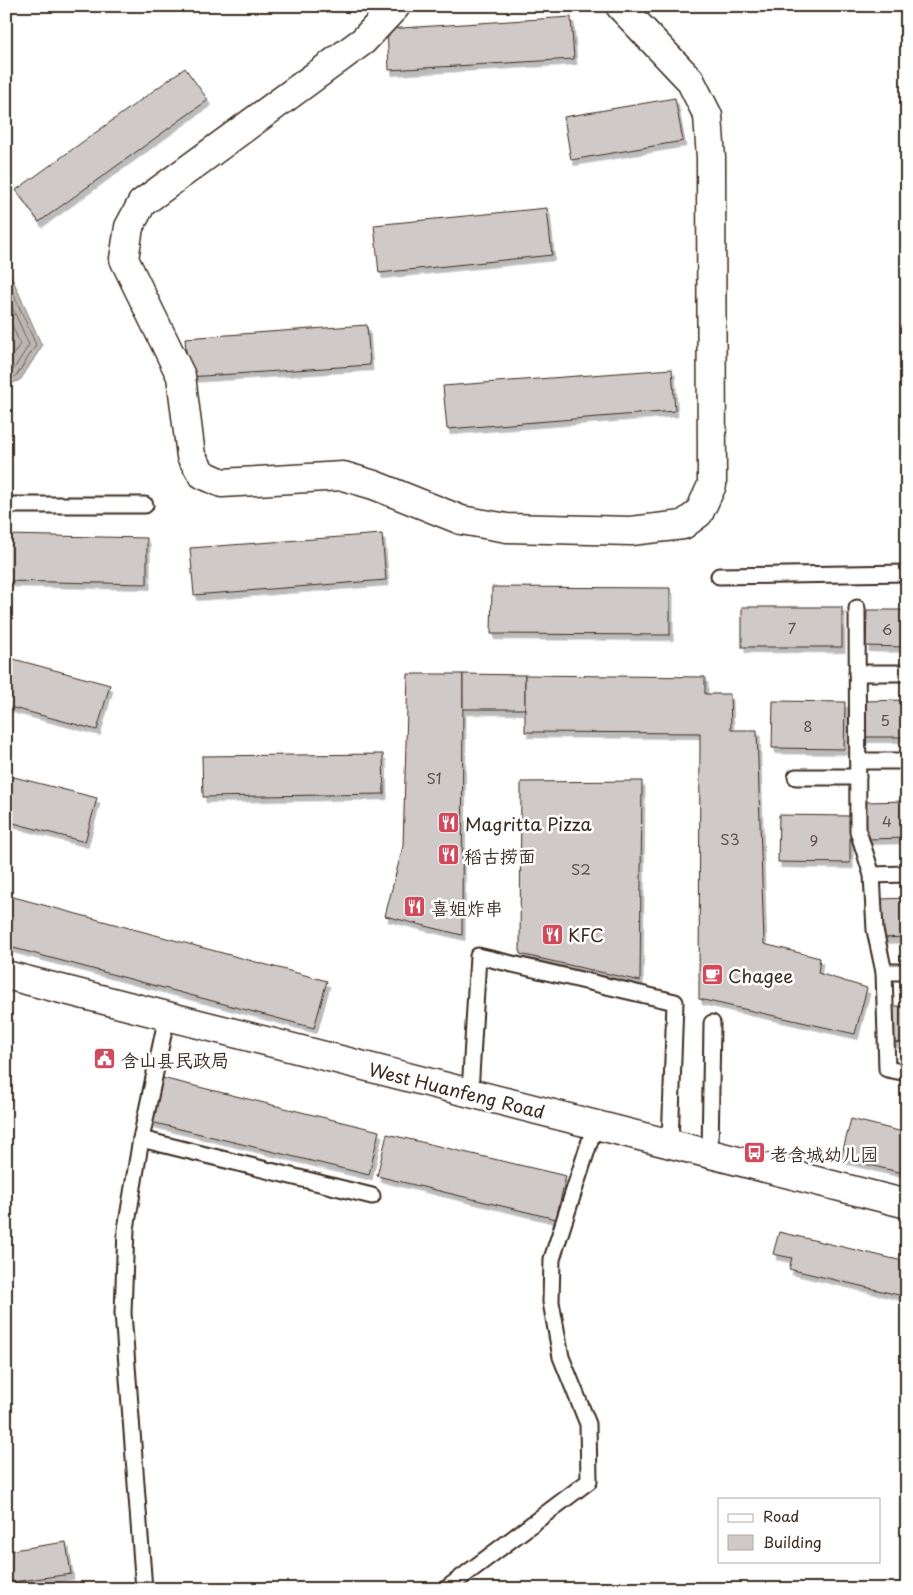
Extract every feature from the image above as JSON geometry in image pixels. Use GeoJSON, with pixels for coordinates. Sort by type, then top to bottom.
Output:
{"type":"FeatureCollection","features":[{"type":"Feature","properties":{"kind":"street"},"geometry":{"type":"LineString","coordinates":[[396,6],[363,42],[142,203],[129,227],[124,259],[181,376],[190,456],[202,474],[222,483],[343,476],[374,485],[461,520],[506,528],[631,531],[682,525],[699,513],[712,485],[711,158],[708,116],[690,80],[620,6]]}},
{"type":"Feature","properties":{"kind":"street","name":"West Huanfeng Road"},"geometry":{"type":"LineString","coordinates":[[6,975],[907,1204]]}},
{"type":"Feature","properties":{"kind":"lane"},"geometry":{"type":"LineString","coordinates":[[6,505],[146,506]]}},
{"type":"Feature","properties":{"kind":"lane"},"geometry":{"type":"LineString","coordinates":[[719,576],[907,573]]}},
{"type":"Feature","properties":{"kind":"lane"},"geometry":{"type":"LineString","coordinates":[[857,608],[858,832],[872,875],[875,930],[884,972],[887,1070],[907,1073]]}},
{"type":"Feature","properties":{"kind":"lane"},"geometry":{"type":"LineString","coordinates":[[857,673],[907,673]]}},
{"type":"Feature","properties":{"kind":"lane"},"geometry":{"type":"LineString","coordinates":[[858,761],[907,761]]}},
{"type":"Feature","properties":{"kind":"lane"},"geometry":{"type":"LineString","coordinates":[[796,777],[858,777]]}},
{"type":"Feature","properties":{"kind":"lane"},"geometry":{"type":"LineString","coordinates":[[872,875],[907,874]]}},
{"type":"Feature","properties":{"kind":"lane"},"geometry":{"type":"LineString","coordinates":[[470,1093],[478,956],[675,1002],[670,1144]]}},
{"type":"Feature","properties":{"kind":"lane"},"geometry":{"type":"LineString","coordinates":[[884,972],[907,972]]}},
{"type":"Feature","properties":{"kind":"lane"},"geometry":{"type":"LineString","coordinates":[[144,1589],[123,1313],[126,1229],[141,1139],[167,1016]]}},
{"type":"Feature","properties":{"kind":"lane"},"geometry":{"type":"LineString","coordinates":[[710,1154],[712,1024]]}},
{"type":"Feature","properties":{"kind":"lane"},"geometry":{"type":"LineString","coordinates":[[446,1589],[589,1481],[588,1424],[561,1357],[551,1302],[552,1259],[595,1125]]}},
{"type":"Feature","properties":{"kind":"lane"},"geometry":{"type":"LineString","coordinates":[[141,1139],[372,1196]]}},
{"type":"Feature","properties":{"kind":"water"},"geometry":{"type":"Polygon","coordinates":[[[6,264],[42,346],[21,379],[6,387],[6,264]]]}},
{"type":"Feature","properties":{"kind":"building"},"geometry":{"type":"Polygon","coordinates":[[[571,17],[574,59],[389,70],[387,29],[571,17]]]}},
{"type":"Feature","properties":{"kind":"building"},"geometry":{"type":"Polygon","coordinates":[[[185,68],[208,100],[39,222],[16,190],[185,68]]]}},
{"type":"Feature","properties":{"kind":"building"},"geometry":{"type":"Polygon","coordinates":[[[675,98],[683,141],[571,160],[564,117],[675,98]]]}},
{"type":"Feature","properties":{"kind":"building"},"geometry":{"type":"Polygon","coordinates":[[[547,208],[552,255],[379,273],[374,225],[547,208]]]}},
{"type":"Feature","properties":{"kind":"building"},"geometry":{"type":"Polygon","coordinates":[[[367,325],[370,365],[188,377],[185,338],[367,325]]]}},
{"type":"Feature","properties":{"kind":"building"},"geometry":{"type":"Polygon","coordinates":[[[672,369],[675,411],[447,429],[443,386],[672,369]]]}},
{"type":"Feature","properties":{"kind":"building"},"geometry":{"type":"Polygon","coordinates":[[[382,534],[386,580],[194,595],[190,548],[382,534]]]}},
{"type":"Feature","properties":{"kind":"building"},"geometry":{"type":"Polygon","coordinates":[[[6,535],[147,538],[147,584],[6,581],[6,535]]]}},
{"type":"Feature","properties":{"kind":"building"},"geometry":{"type":"Polygon","coordinates":[[[492,587],[670,588],[670,635],[491,634],[492,587]]]}},
{"type":"Feature","properties":{"kind":"building"},"geometry":{"type":"Polygon","coordinates":[[[742,607],[842,607],[842,647],[742,647],[742,607]]]}},
{"type":"Feature","properties":{"kind":"building"},"geometry":{"type":"Polygon","coordinates":[[[867,610],[907,610],[907,647],[866,646],[867,610]]]}},
{"type":"Feature","properties":{"kind":"building"},"geometry":{"type":"Polygon","coordinates":[[[6,657],[110,685],[97,730],[6,706],[6,657]]]}},
{"type":"Feature","properties":{"kind":"building"},"geometry":{"type":"Polygon","coordinates":[[[408,674],[463,674],[462,935],[385,916],[403,846],[408,674]]]}},
{"type":"Feature","properties":{"kind":"building"},"geometry":{"type":"Polygon","coordinates":[[[463,674],[525,675],[525,709],[463,709],[463,674]]]}},
{"type":"Feature","properties":{"kind":"building"},"geometry":{"type":"Polygon","coordinates":[[[525,675],[705,677],[705,694],[730,694],[731,730],[757,730],[764,944],[820,958],[818,973],[867,988],[855,1034],[699,999],[700,733],[525,732],[525,675]]]}},
{"type":"Feature","properties":{"kind":"building"},"geometry":{"type":"Polygon","coordinates":[[[907,700],[907,737],[864,737],[863,701],[907,700]]]}},
{"type":"Feature","properties":{"kind":"building"},"geometry":{"type":"Polygon","coordinates":[[[773,701],[845,702],[844,749],[772,748],[773,701]]]}},
{"type":"Feature","properties":{"kind":"building"},"geometry":{"type":"Polygon","coordinates":[[[383,754],[384,794],[203,797],[202,756],[383,754]]]}},
{"type":"Feature","properties":{"kind":"building"},"geometry":{"type":"Polygon","coordinates":[[[6,775],[97,798],[85,842],[6,821],[6,775]]]}},
{"type":"Feature","properties":{"kind":"building"},"geometry":{"type":"Polygon","coordinates":[[[642,781],[640,981],[520,954],[521,782],[642,781]]]}},
{"type":"Feature","properties":{"kind":"building"},"geometry":{"type":"Polygon","coordinates":[[[907,801],[907,838],[867,839],[866,802],[907,801]]]}},
{"type":"Feature","properties":{"kind":"building"},"geometry":{"type":"Polygon","coordinates":[[[779,815],[850,816],[850,863],[778,862],[779,815]]]}},
{"type":"Feature","properties":{"kind":"building"},"geometry":{"type":"Polygon","coordinates":[[[6,895],[327,981],[314,1028],[6,946],[6,895]]]}},
{"type":"Feature","properties":{"kind":"building"},"geometry":{"type":"Polygon","coordinates":[[[907,898],[907,937],[882,938],[881,899],[907,898]]]}},
{"type":"Feature","properties":{"kind":"building"},"geometry":{"type":"Polygon","coordinates":[[[892,1006],[907,1006],[907,1042],[893,1043],[892,1006]]]}},
{"type":"Feature","properties":{"kind":"building"},"geometry":{"type":"Polygon","coordinates":[[[162,1078],[379,1131],[369,1175],[151,1122],[162,1078]]]}},
{"type":"Feature","properties":{"kind":"building"},"geometry":{"type":"Polygon","coordinates":[[[851,1119],[907,1133],[907,1174],[841,1158],[851,1119]]]}},
{"type":"Feature","properties":{"kind":"building"},"geometry":{"type":"Polygon","coordinates":[[[387,1134],[566,1176],[556,1219],[377,1176],[387,1134]]]}},
{"type":"Feature","properties":{"kind":"building"},"geometry":{"type":"Polygon","coordinates":[[[779,1232],[907,1262],[907,1297],[789,1269],[792,1258],[773,1254],[779,1232]]]}},
{"type":"Feature","properties":{"kind":"building"},"geometry":{"type":"Polygon","coordinates":[[[66,1542],[71,1574],[6,1583],[6,1551],[66,1542]]]}},
{"type":"Feature","properties":{"kind":"place","name":"Magritta Pizza"},"geometry":{"type":"Point","coordinates":[449,823]}},
{"type":"Feature","properties":{"kind":"place","name":"稻古捞面"},"geometry":{"type":"Point","coordinates":[448,855]}},
{"type":"Feature","properties":{"kind":"place","name":"喜姐炸串"},"geometry":{"type":"Point","coordinates":[415,907]}},
{"type":"Feature","properties":{"kind":"place","name":"KFC"},"geometry":{"type":"Point","coordinates":[552,934]}},
{"type":"Feature","properties":{"kind":"place","name":"Chagee"},"geometry":{"type":"Point","coordinates":[712,975]}},
{"type":"Feature","properties":{"kind":"place","name":"含山县民政局"},"geometry":{"type":"Point","coordinates":[105,1059]}},
{"type":"Feature","properties":{"kind":"place","name":"老含城幼儿园"},"geometry":{"type":"Point","coordinates":[754,1153]}}]}
